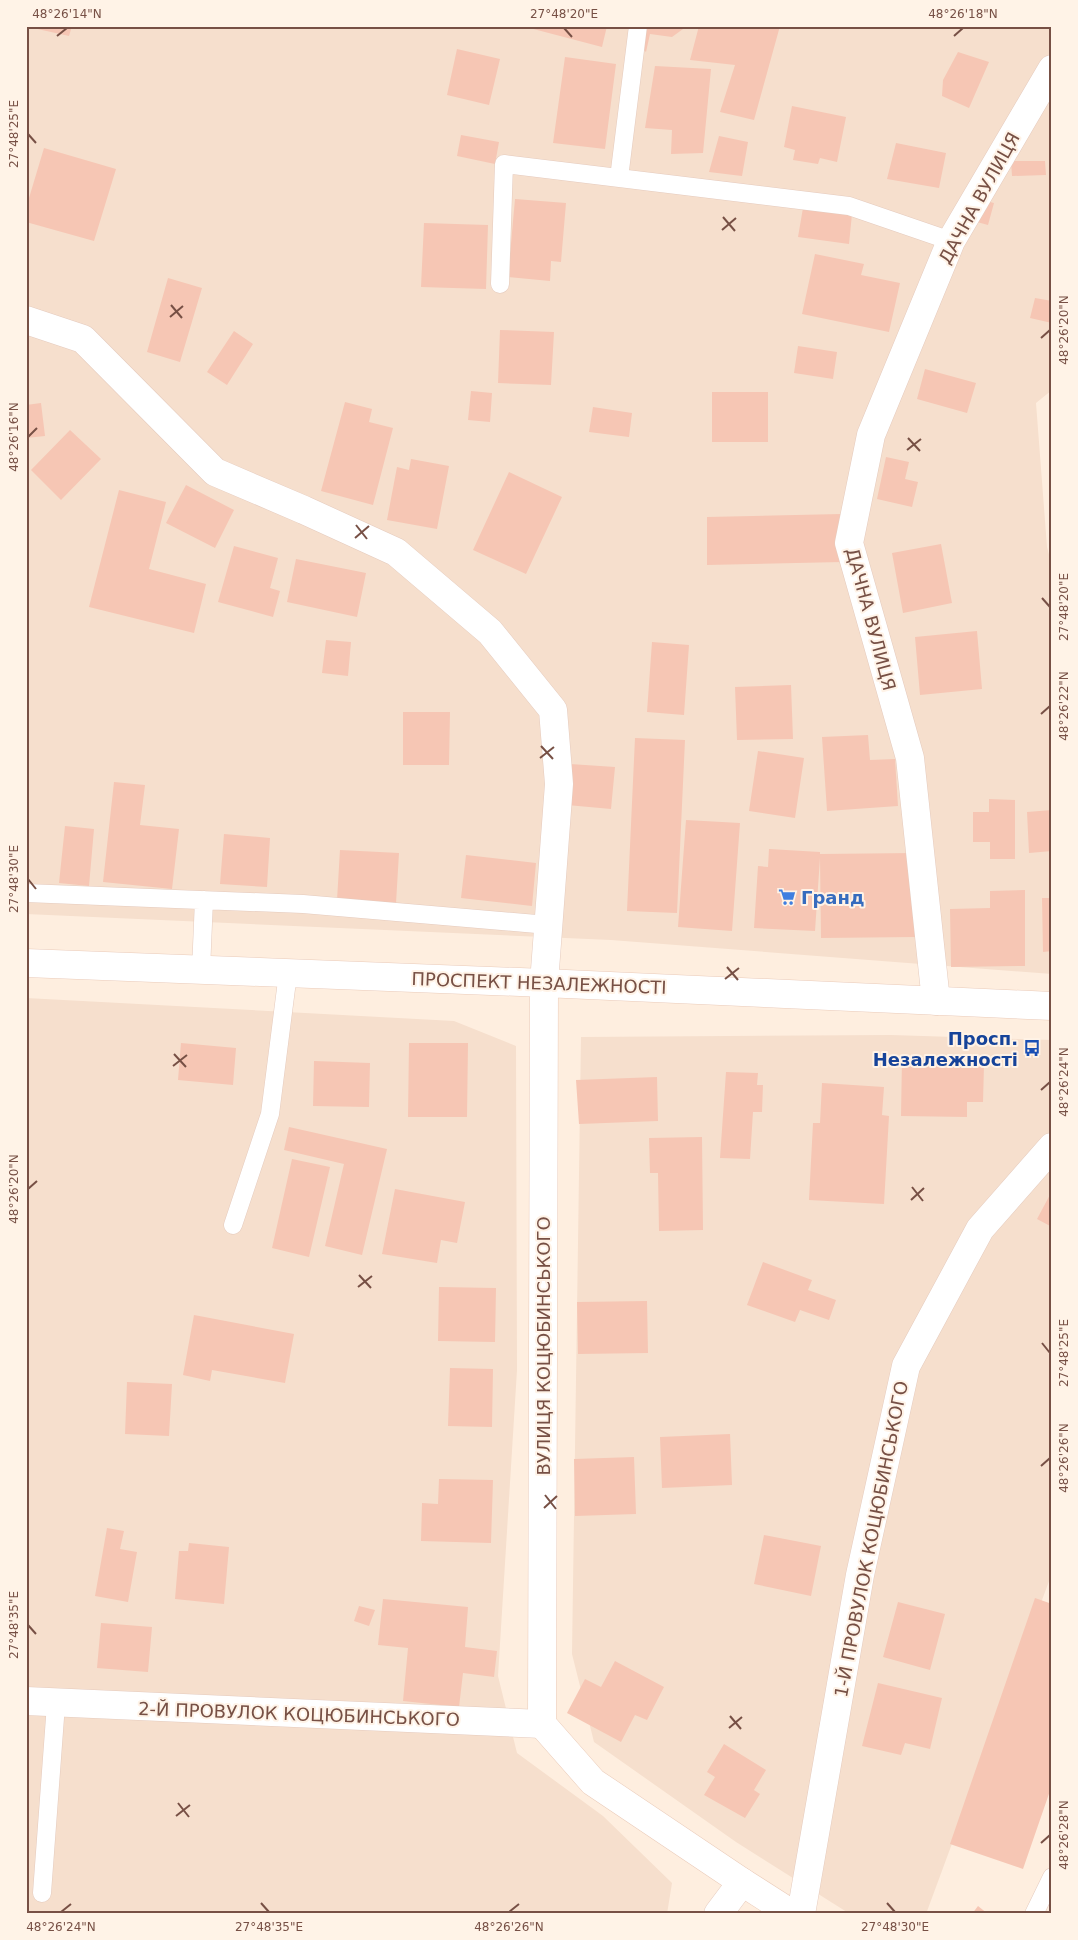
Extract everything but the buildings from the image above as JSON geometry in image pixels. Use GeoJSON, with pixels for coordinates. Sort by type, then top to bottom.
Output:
{"type":"FeatureCollection","features":[{"type":"Feature","properties":{"kind":"street","name":"ДАЧНА ВУЛИЦЯ"},"geometry":{"type":"LineString","coordinates":[[936,1001],[910,758],[849,543],[871,435],[951,241],[1052,69]]}},
{"type":"Feature","properties":{"kind":"street","name":"ВУЛИЦЯ КОЦЮБИНСЬКОГО"},"geometry":{"type":"LineString","coordinates":[[26,320],[83,339],[215,472],[396,552],[490,632],[553,710],[559,784],[544,983],[542,1724]]}},
{"type":"Feature","properties":{"kind":"street","name":"ПРОСПЕКТ НЕЗАЛЕЖНОСТІ"},"geometry":{"type":"LineString","coordinates":[[26,962],[1052,1006]]}},
{"type":"Feature","properties":{"kind":"street","name":"1-Й ПРОВУЛОК КОЦЮБИНСЬКОГО"},"geometry":{"type":"LineString","coordinates":[[801,1914],[860,1576],[906,1366],[980,1229],[1052,1147]]}},
{"type":"Feature","properties":{"kind":"street","name":"2-Й ПРОВУЛОК КОЦЮБИНСЬКОГО"},"geometry":{"type":"LineString","coordinates":[[26,1701],[56,1704],[542,1724]]}},
{"type":"Feature","properties":{"kind":"street"},"geometry":{"type":"LineString","coordinates":[[542,1724],[593,1782],[792,1914]]}},
{"type":"Feature","properties":{"kind":"street"},"geometry":{"type":"LineString","coordinates":[[718,1914],[742,1882]]}},
{"type":"Feature","properties":{"kind":"lane"},"geometry":{"type":"LineString","coordinates":[[619,178],[638,26]]}},
{"type":"Feature","properties":{"kind":"lane"},"geometry":{"type":"LineString","coordinates":[[500,284],[504,164],[849,206],[951,241]]}},
{"type":"Feature","properties":{"kind":"lane"},"geometry":{"type":"LineString","coordinates":[[26,893],[303,904],[548,925]]}},
{"type":"Feature","properties":{"kind":"lane"},"geometry":{"type":"LineString","coordinates":[[201,970],[204,900]]}},
{"type":"Feature","properties":{"kind":"lane"},"geometry":{"type":"LineString","coordinates":[[233,1225],[270,1114],[288,973]]}},
{"type":"Feature","properties":{"kind":"lane"},"geometry":{"type":"LineString","coordinates":[[42,1893],[56,1704]]}},
{"type":"Feature","properties":{"kind":"lane"},"geometry":{"type":"LineString","coordinates":[[1034,1914],[1052,1877]]}},
{"type":"Feature","properties":{"kind":"shaded area"},"geometry":{"type":"Polygon","coordinates":[[[26,26],[1052,26],[1052,390],[1036,403],[1047,547],[1052,566],[1052,974],[611,940],[26,914],[26,26]]]}},
{"type":"Feature","properties":{"kind":"shaded area"},"geometry":{"type":"Polygon","coordinates":[[[26,998],[454,1021],[516,1046],[517,1370],[498,1676],[517,1753],[603,1816],[672,1883],[667,1914],[26,1914],[26,998]]]}},
{"type":"Feature","properties":{"kind":"shaded area"},"geometry":{"type":"Polygon","coordinates":[[[891,1035],[1052,1040],[1052,1573],[926,1914],[850,1914],[736,1842],[594,1742],[572,1654],[581,1037],[891,1035]]]}},
{"type":"Feature","properties":{"kind":"place","name":"Гранд"},"geometry":{"type":"Point","coordinates":[787,897]}},
{"type":"Feature","properties":{"kind":"place","name":"Просп. Незалежності"},"geometry":{"type":"Point","coordinates":[1032,1048]}}]}
